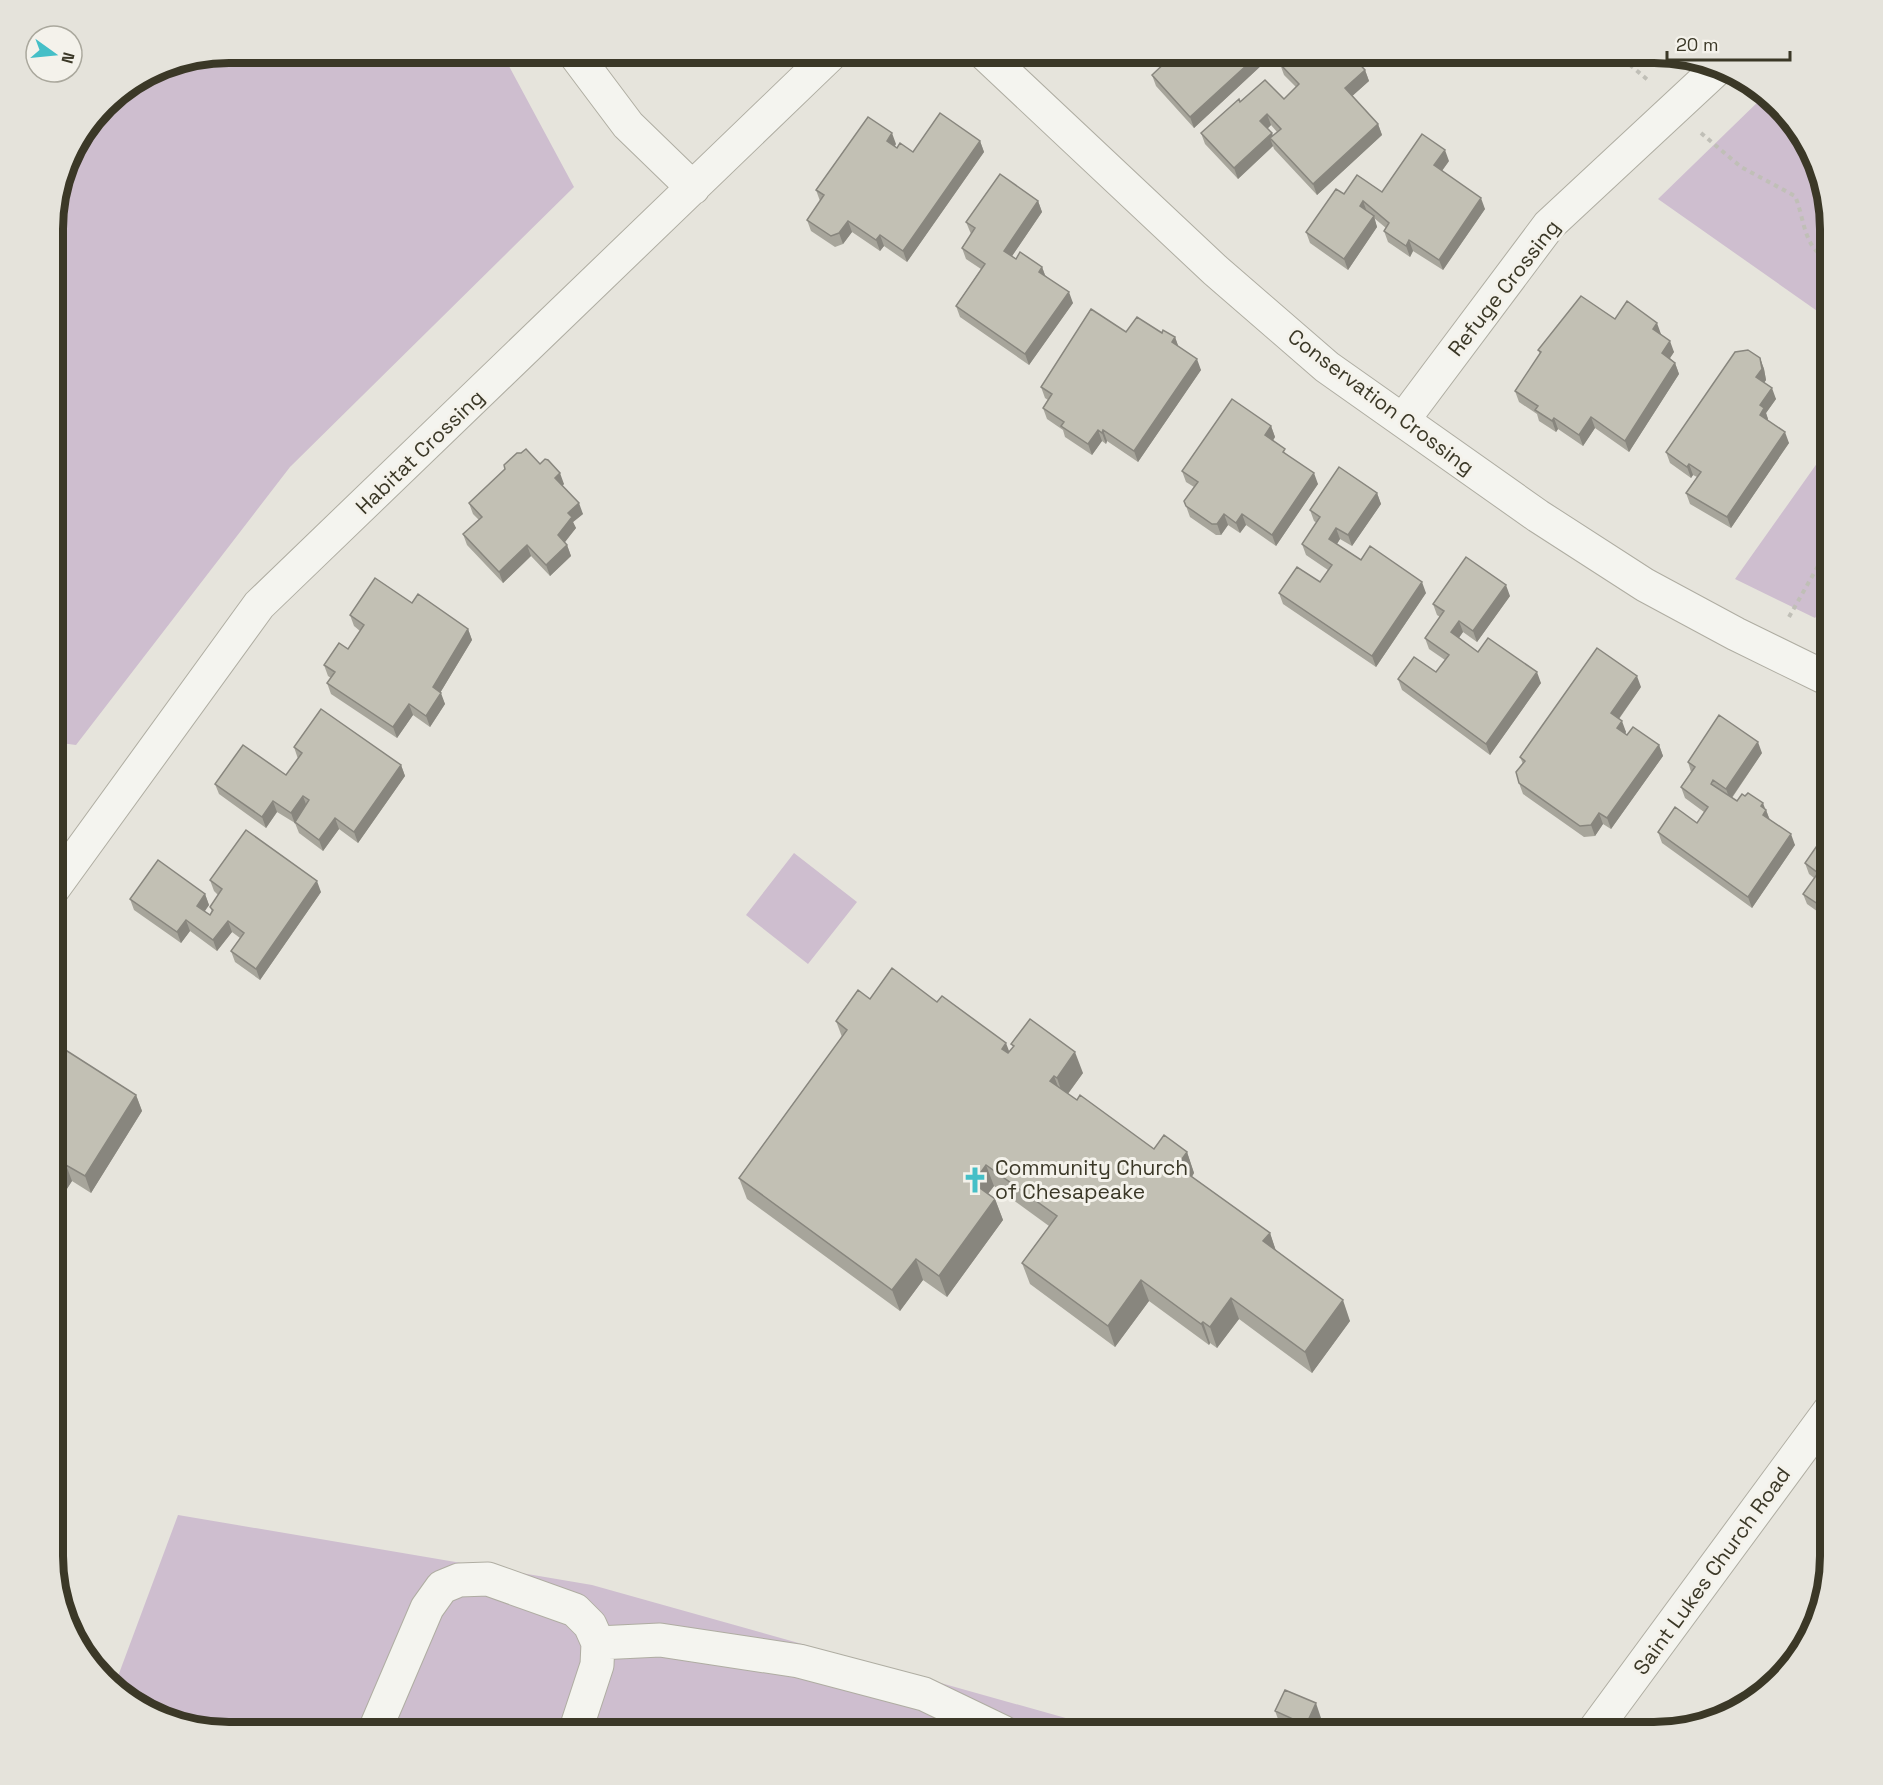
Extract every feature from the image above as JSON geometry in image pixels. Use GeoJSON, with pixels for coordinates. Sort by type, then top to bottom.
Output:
{"type":"FeatureCollection","features":[{"type":"Feature","properties":{"kind":"street"},"geometry":{"type":"LineString","coordinates":[[582,63],[628,125],[693,188]]}},
{"type":"Feature","properties":{"kind":"street","name":"Habitat Crossing"},"geometry":{"type":"LineString","coordinates":[[63,875],[260,605],[822,63]]}},
{"type":"Feature","properties":{"kind":"street","name":"Conservation Crossing"},"geometry":{"type":"LineString","coordinates":[[995,63],[1215,270],[1327,367],[1538,516],[1645,585],[1820,675]]}},
{"type":"Feature","properties":{"kind":"street","name":"Refuge Crossing"},"geometry":{"type":"LineString","coordinates":[[1402,420],[1549,225],[1712,74]]}},
{"type":"Feature","properties":{"kind":"street","name":"Saint Lukes Church Road"},"geometry":{"type":"LineString","coordinates":[[1600,1722],[1820,1424]]}},
{"type":"Feature","properties":{"kind":"street"},"geometry":{"type":"LineString","coordinates":[[378,1722],[427,1608],[442,1587],[459,1580],[488,1579],[576,1610],[590,1625],[598,1643],[597,1665],[578,1722]]}},
{"type":"Feature","properties":{"kind":"street"},"geometry":{"type":"LineString","coordinates":[[598,1643],[660,1640],[799,1661],[924,1694],[982,1722]]}},
{"type":"Feature","properties":{"kind":"path"},"geometry":{"type":"LineString","coordinates":[[1627,63],[1723,154],[1795,196],[1809,244],[1820,255]]}},
{"type":"Feature","properties":{"kind":"path"},"geometry":{"type":"LineString","coordinates":[[1772,652],[1796,602],[1820,562]]}},
{"type":"Feature","properties":{"kind":"shaded area"},"geometry":{"type":"Polygon","coordinates":[[[507,63],[574,187],[290,467],[76,745],[63,743],[63,218],[69,186],[85,146],[104,120],[128,97],[156,80],[207,64],[507,63]]]}},
{"type":"Feature","properties":{"kind":"shaded area"},"geometry":{"type":"Polygon","coordinates":[[[1759,101],[1786,128],[1798,146],[1814,186],[1820,218],[1820,313],[1658,199],[1759,101]]]}},
{"type":"Feature","properties":{"kind":"shaded area"},"geometry":{"type":"Polygon","coordinates":[[[1820,459],[1820,611],[1815,618],[1735,579],[1820,459]]]}},
{"type":"Feature","properties":{"kind":"shaded area"},"geometry":{"type":"Polygon","coordinates":[[[794,853],[857,902],[808,964],[746,915],[794,853]]]}},
{"type":"Feature","properties":{"kind":"shaded area"},"geometry":{"type":"Polygon","coordinates":[[[178,1515],[592,1585],[1080,1722],[207,1721],[165,1709],[146,1700],[117,1678],[178,1515]]]}},
{"type":"Feature","properties":{"kind":"building"},"geometry":{"type":"Polygon","coordinates":[[[1165,63],[1249,63],[1190,117],[1152,75],[1165,63]]]}},
{"type":"Feature","properties":{"kind":"building"},"geometry":{"type":"Polygon","coordinates":[[[1358,63],[1365,70],[1345,88],[1378,124],[1313,184],[1270,138],[1281,129],[1267,114],[1260,121],[1272,133],[1234,168],[1201,133],[1239,99],[1240,102],[1265,80],[1284,99],[1299,84],[1280,64],[1358,63]]]}},
{"type":"Feature","properties":{"kind":"building"},"geometry":{"type":"Polygon","coordinates":[[[940,113],[980,141],[903,251],[880,235],[876,240],[848,221],[839,233],[831,236],[807,220],[824,195],[816,190],[868,117],[892,133],[887,141],[897,148],[900,143],[913,152],[940,113]]]}},
{"type":"Feature","properties":{"kind":"building"},"geometry":{"type":"Polygon","coordinates":[[[1422,134],[1445,150],[1434,165],[1481,198],[1439,260],[1409,240],[1406,246],[1384,231],[1389,223],[1363,201],[1360,206],[1374,216],[1344,259],[1306,232],[1336,189],[1344,194],[1357,175],[1382,192],[1422,134]]]}},
{"type":"Feature","properties":{"kind":"building"},"geometry":{"type":"Polygon","coordinates":[[[1000,174],[1038,201],[1004,251],[1016,259],[1020,252],[1042,267],[1039,272],[1069,292],[1025,354],[956,306],[985,264],[962,248],[975,228],[966,222],[1000,174]]]}},
{"type":"Feature","properties":{"kind":"building"},"geometry":{"type":"Polygon","coordinates":[[[1581,296],[1615,319],[1627,301],[1657,323],[1653,329],[1670,341],[1662,353],[1675,363],[1625,441],[1591,417],[1579,435],[1554,418],[1552,421],[1535,410],[1538,406],[1515,391],[1541,352],[1538,350],[1581,296]]]}},
{"type":"Feature","properties":{"kind":"building"},"geometry":{"type":"Polygon","coordinates":[[[1091,309],[1126,332],[1137,317],[1162,333],[1163,330],[1175,337],[1172,342],[1197,359],[1134,451],[1103,430],[1102,433],[1098,430],[1088,444],[1061,426],[1064,422],[1043,408],[1052,394],[1041,387],[1091,309]]]}},
{"type":"Feature","properties":{"kind":"building"},"geometry":{"type":"Polygon","coordinates":[[[1748,350],[1760,358],[1762,369],[1756,377],[1772,388],[1760,405],[1764,408],[1760,415],[1785,432],[1727,517],[1686,493],[1701,472],[1689,464],[1687,467],[1666,452],[1735,352],[1748,350]]]}},
{"type":"Feature","properties":{"kind":"building"},"geometry":{"type":"Polygon","coordinates":[[[1232,399],[1271,426],[1265,435],[1285,449],[1283,452],[1314,473],[1272,535],[1242,514],[1236,523],[1224,514],[1217,524],[1212,524],[1186,506],[1184,501],[1198,482],[1182,471],[1232,399]]]}},
{"type":"Feature","properties":{"kind":"building"},"geometry":{"type":"Polygon","coordinates":[[[526,449],[540,464],[545,459],[548,460],[560,473],[555,478],[579,503],[568,513],[572,517],[558,535],[567,545],[546,565],[527,545],[499,572],[463,534],[482,517],[469,503],[505,469],[504,465],[517,453],[526,449]]]}},
{"type":"Feature","properties":{"kind":"building"},"geometry":{"type":"Polygon","coordinates":[[[1339,467],[1377,493],[1348,535],[1336,528],[1329,539],[1361,560],[1370,546],[1422,582],[1372,656],[1279,593],[1297,567],[1320,582],[1332,565],[1302,544],[1320,517],[1310,510],[1339,467]]]}},
{"type":"Feature","properties":{"kind":"building"},"geometry":{"type":"Polygon","coordinates":[[[1466,557],[1506,585],[1473,631],[1459,621],[1451,632],[1478,652],[1488,638],[1537,672],[1486,744],[1398,679],[1414,657],[1436,672],[1449,655],[1425,638],[1444,611],[1433,604],[1466,557]]]}},
{"type":"Feature","properties":{"kind":"building"},"geometry":{"type":"Polygon","coordinates":[[[375,578],[412,603],[418,594],[468,629],[433,687],[441,693],[426,716],[409,704],[393,727],[327,683],[335,672],[324,665],[339,643],[348,649],[364,625],[350,615],[375,578]]]}},
{"type":"Feature","properties":{"kind":"building"},"geometry":{"type":"Polygon","coordinates":[[[1597,648],[1637,676],[1611,713],[1622,721],[1617,728],[1627,735],[1633,727],[1659,745],[1607,818],[1599,813],[1591,825],[1580,826],[1519,783],[1516,772],[1525,761],[1520,757],[1597,648]]]}},
{"type":"Feature","properties":{"kind":"building"},"geometry":{"type":"Polygon","coordinates":[[[321,709],[401,765],[354,832],[335,818],[319,840],[295,822],[309,800],[303,796],[291,813],[273,801],[262,817],[215,784],[243,745],[286,775],[302,753],[294,747],[321,709]]]}},
{"type":"Feature","properties":{"kind":"building"},"geometry":{"type":"Polygon","coordinates":[[[1719,715],[1758,742],[1726,789],[1713,780],[1711,784],[1737,801],[1742,794],[1745,796],[1748,793],[1763,803],[1761,806],[1766,810],[1763,815],[1791,834],[1748,897],[1658,832],[1675,807],[1697,823],[1708,807],[1681,787],[1695,767],[1688,762],[1719,715]]]}},
{"type":"Feature","properties":{"kind":"building"},"geometry":{"type":"Polygon","coordinates":[[[246,830],[317,881],[256,969],[231,951],[244,933],[228,921],[213,940],[186,920],[177,932],[130,899],[158,860],[205,894],[197,906],[210,915],[213,910],[210,907],[222,889],[210,880],[246,830]]]}},
{"type":"Feature","properties":{"kind":"building"},"geometry":{"type":"Polygon","coordinates":[[[1820,841],[1820,905],[1803,894],[1818,873],[1805,863],[1820,841]]]}},
{"type":"Feature","properties":{"kind":"building","name":"Community Church of Chesapeake"},"geometry":{"type":"Polygon","coordinates":[[[892,968],[937,1002],[942,996],[1006,1043],[1002,1049],[1008,1053],[1014,1046],[1011,1044],[1030,1019],[1075,1052],[1057,1078],[1054,1076],[1050,1081],[1077,1100],[1080,1095],[1154,1149],[1164,1135],[1187,1152],[1177,1166],[1270,1233],[1263,1241],[1343,1300],[1305,1352],[1231,1298],[1210,1327],[1203,1322],[1201,1324],[1141,1280],[1108,1326],[1022,1263],[1057,1216],[986,1165],[973,1183],[995,1199],[939,1276],[916,1259],[892,1290],[739,1178],[847,1030],[836,1021],[858,990],[870,999],[892,968]]]}},
{"type":"Feature","properties":{"kind":"building"},"geometry":{"type":"Polygon","coordinates":[[[63,1048],[136,1095],[85,1176],[66,1165],[63,1170],[63,1048]]]}},
{"type":"Feature","properties":{"kind":"building"},"geometry":{"type":"Polygon","coordinates":[[[1285,1690],[1316,1703],[1307,1722],[1299,1722],[1275,1711],[1285,1690]]]}},
{"type":"Feature","properties":{"kind":"place","name":"Community Church of Chesapeake"},"geometry":{"type":"Point","coordinates":[975,1180]}}]}
